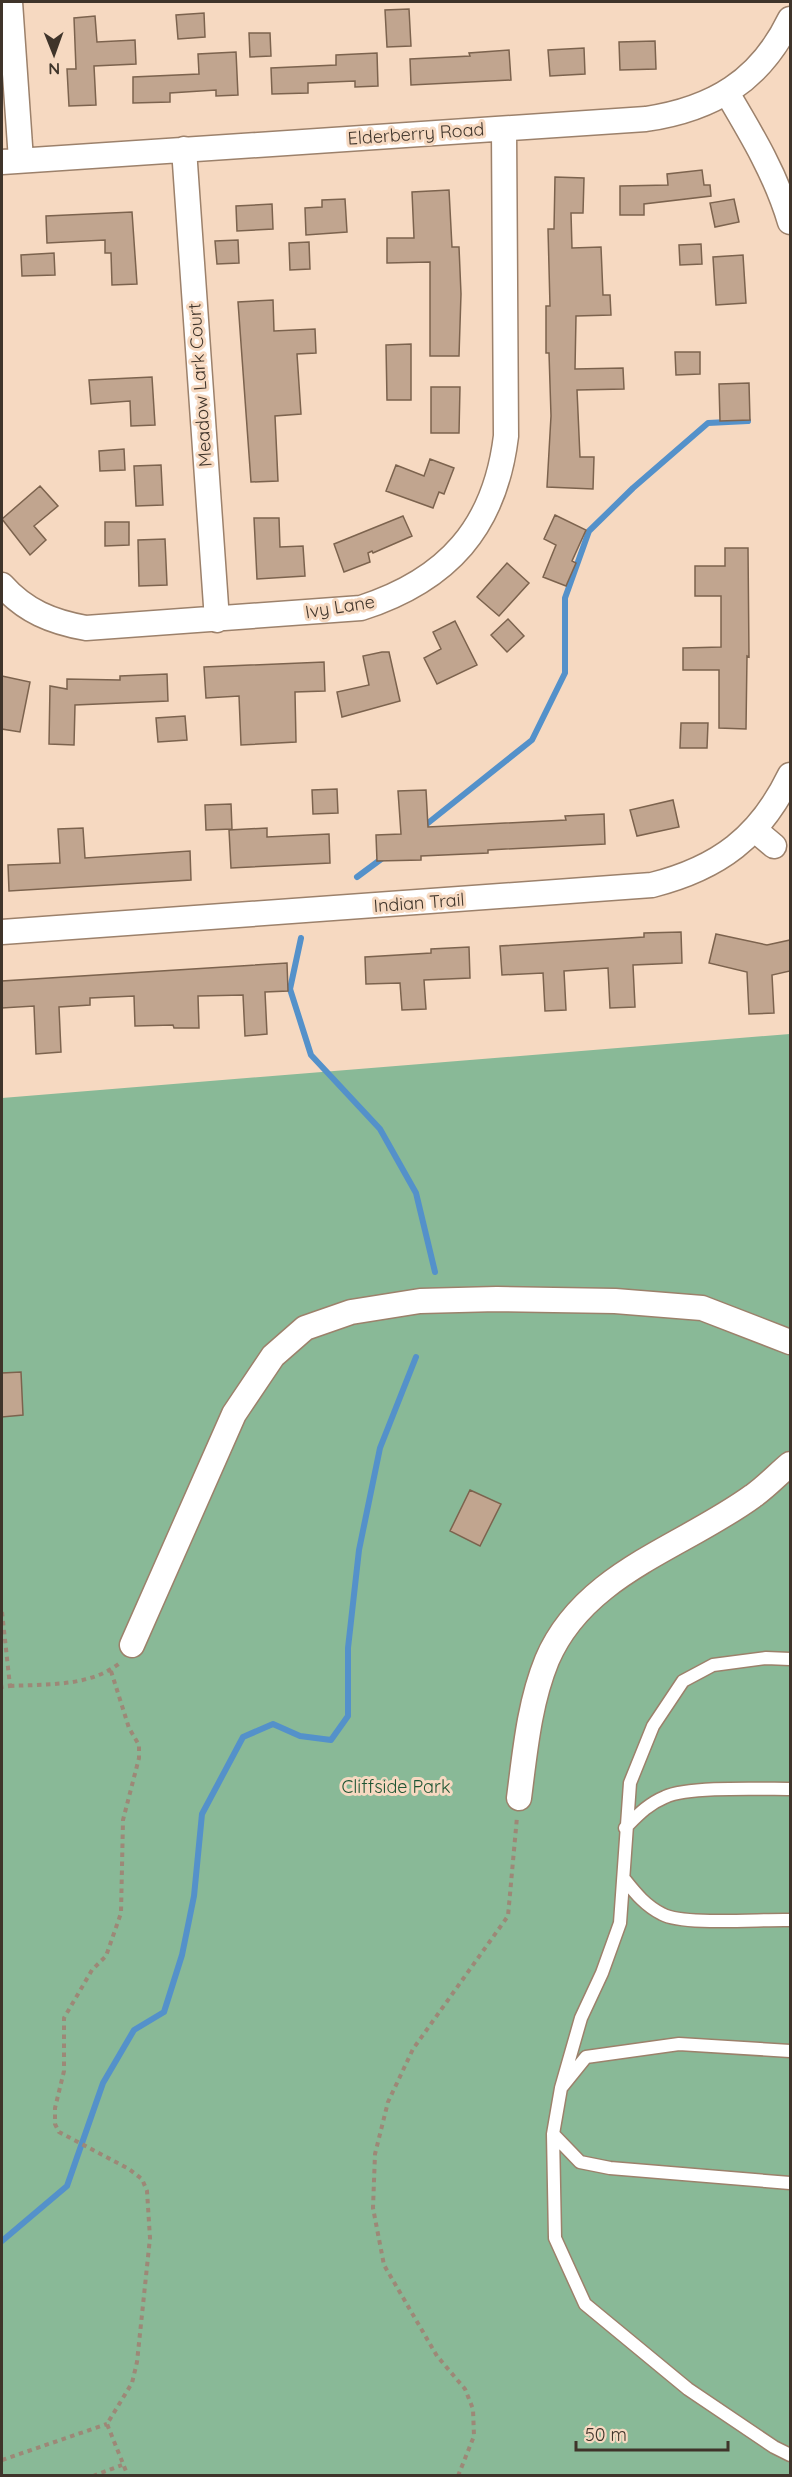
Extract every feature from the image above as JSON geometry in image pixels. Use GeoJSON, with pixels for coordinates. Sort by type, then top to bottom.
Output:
{"type":"FeatureCollection","features":[{"type":"Feature","properties":{"kind":"street"},"geometry":{"type":"LineString","coordinates":[[10,2],[11,161]]}},
{"type":"Feature","properties":{"kind":"street","name":"Elderberry Road"},"geometry":{"type":"LineString","coordinates":[[11,161],[504,129],[676,115],[727,93],[764,61],[782,37],[790,19]]}},
{"type":"Feature","properties":{"kind":"street"},"geometry":{"type":"LineString","coordinates":[[727,93],[764,153],[781,192],[790,222]]}},
{"type":"Feature","properties":{"kind":"street","name":"Ivy Lane"},"geometry":{"type":"LineString","coordinates":[[2,585],[22,605],[43,617],[86,628],[361,608],[391,598],[418,584],[444,566],[463,546],[481,521],[494,493],[503,464],[507,436],[504,129]]}},
{"type":"Feature","properties":{"kind":"street","name":"Meadow Lark Court"},"geometry":{"type":"LineString","coordinates":[[184,149],[217,620]]}},
{"type":"Feature","properties":{"kind":"street","name":"Indian Trail"},"geometry":{"type":"LineString","coordinates":[[2,932],[652,885],[683,877],[711,864],[733,849],[755,830],[780,797],[790,775]]}},
{"type":"Feature","properties":{"kind":"street"},"geometry":{"type":"LineString","coordinates":[[755,830],[774,846]]}},
{"type":"Feature","properties":{"kind":"street"},"geometry":{"type":"LineString","coordinates":[[132,1645],[234,1414],[273,1356],[305,1328],[351,1312],[420,1301],[615,1301],[702,1308],[790,1342]]}},
{"type":"Feature","properties":{"kind":"street"},"geometry":{"type":"LineString","coordinates":[[519,1798],[535,1695],[548,1659],[571,1621],[613,1579],[753,1497],[790,1464]]}},
{"type":"Feature","properties":{"kind":"lane"},"geometry":{"type":"LineString","coordinates":[[790,1659],[766,1658],[713,1665],[683,1681],[649,1735],[630,1783],[625,1828],[625,1880],[620,1923],[602,1973],[581,2018],[561,2088],[553,2134],[555,2238],[585,2304],[688,2389],[774,2448],[790,2455]]}},
{"type":"Feature","properties":{"kind":"lane"},"geometry":{"type":"LineString","coordinates":[[625,1828],[645,1807],[668,1795],[726,1789],[790,1790]]}},
{"type":"Feature","properties":{"kind":"lane"},"geometry":{"type":"LineString","coordinates":[[625,1880],[642,1901],[664,1916],[694,1921],[790,1920]]}},
{"type":"Feature","properties":{"kind":"lane"},"geometry":{"type":"LineString","coordinates":[[561,2088],[586,2057],[679,2044],[790,2051]]}},
{"type":"Feature","properties":{"kind":"lane"},"geometry":{"type":"LineString","coordinates":[[553,2134],[580,2162],[610,2168],[790,2183]]}},
{"type":"Feature","properties":{"kind":"path"},"geometry":{"type":"LineString","coordinates":[[2,1612],[10,1686]]}},
{"type":"Feature","properties":{"kind":"path"},"geometry":{"type":"LineString","coordinates":[[2,1687],[85,1681],[111,1671],[122,1661],[132,1645]]}},
{"type":"Feature","properties":{"kind":"path"},"geometry":{"type":"LineString","coordinates":[[2,2460],[107,2424],[132,2383],[137,2362],[150,2238],[147,2192],[142,2179],[129,2169],[66,2138],[59,2132],[55,2124],[54,2108],[64,2071],[64,2018],[92,1970],[106,1956],[121,1913],[123,1821],[139,1758],[139,1745],[129,1728],[111,1671]]}},
{"type":"Feature","properties":{"kind":"path"},"geometry":{"type":"LineString","coordinates":[[458,2475],[474,2436],[473,2409],[465,2389],[437,2356],[384,2265],[374,2208],[375,2154],[388,2102],[413,2049],[508,1916],[519,1798]]}},
{"type":"Feature","properties":{"kind":"path"},"geometry":{"type":"LineString","coordinates":[[107,2424],[128,2475]]}},
{"type":"Feature","properties":{"kind":"path"},"geometry":{"type":"LineString","coordinates":[[93,2475],[122,2465]]}},
{"type":"Feature","properties":{"kind":"green space","name":"Cliffside Park"},"geometry":{"type":"Polygon","coordinates":[[[790,1034],[790,2475],[2,2476],[2,1098],[790,1034]]]}},
{"type":"Feature","properties":{"kind":"building"},"geometry":{"type":"Polygon","coordinates":[[[409,9],[411,46],[387,47],[385,10],[409,9]]]}},
{"type":"Feature","properties":{"kind":"building"},"geometry":{"type":"Polygon","coordinates":[[[204,13],[205,37],[178,39],[176,15],[204,13]]]}},
{"type":"Feature","properties":{"kind":"building"},"geometry":{"type":"Polygon","coordinates":[[[95,16],[97,42],[135,40],[136,64],[94,66],[96,105],[69,106],[67,69],[76,69],[74,18],[95,16]]]}},
{"type":"Feature","properties":{"kind":"building"},"geometry":{"type":"Polygon","coordinates":[[[249,33],[270,33],[271,56],[250,57],[249,33]]]}},
{"type":"Feature","properties":{"kind":"building"},"geometry":{"type":"Polygon","coordinates":[[[655,41],[656,69],[620,70],[619,42],[655,41]]]}},
{"type":"Feature","properties":{"kind":"building"},"geometry":{"type":"Polygon","coordinates":[[[584,48],[585,74],[550,76],[548,50],[584,48]]]}},
{"type":"Feature","properties":{"kind":"building"},"geometry":{"type":"Polygon","coordinates":[[[509,50],[511,80],[411,85],[410,59],[470,56],[469,53],[509,50]]]}},
{"type":"Feature","properties":{"kind":"building"},"geometry":{"type":"Polygon","coordinates":[[[236,52],[238,95],[216,96],[216,90],[170,93],[170,102],[133,103],[133,77],[199,74],[198,54],[236,52]]]}},
{"type":"Feature","properties":{"kind":"building"},"geometry":{"type":"Polygon","coordinates":[[[377,53],[378,86],[355,87],[355,81],[308,83],[308,93],[272,94],[271,68],[336,65],[336,55],[377,53]]]}},
{"type":"Feature","properties":{"kind":"building"},"geometry":{"type":"Polygon","coordinates":[[[702,170],[704,185],[710,185],[711,196],[644,204],[644,215],[620,215],[620,186],[668,185],[667,174],[702,170]]]}},
{"type":"Feature","properties":{"kind":"building"},"geometry":{"type":"Polygon","coordinates":[[[555,177],[584,178],[583,213],[571,213],[572,248],[601,247],[603,295],[610,295],[611,315],[576,316],[575,369],[623,368],[624,389],[577,390],[580,457],[594,457],[593,489],[547,487],[551,416],[549,353],[546,353],[546,306],[550,306],[548,229],[554,229],[555,177]]]}},
{"type":"Feature","properties":{"kind":"building"},"geometry":{"type":"Polygon","coordinates":[[[449,190],[452,247],[459,247],[461,294],[459,356],[430,356],[430,262],[387,263],[387,238],[414,238],[412,192],[449,190]]]}},
{"type":"Feature","properties":{"kind":"building"},"geometry":{"type":"Polygon","coordinates":[[[345,199],[347,232],[306,235],[305,208],[322,207],[322,200],[345,199]]]}},
{"type":"Feature","properties":{"kind":"building"},"geometry":{"type":"Polygon","coordinates":[[[734,199],[739,222],[715,227],[710,203],[734,199]]]}},
{"type":"Feature","properties":{"kind":"building"},"geometry":{"type":"Polygon","coordinates":[[[272,204],[273,229],[237,231],[236,206],[272,204]]]}},
{"type":"Feature","properties":{"kind":"building"},"geometry":{"type":"Polygon","coordinates":[[[132,212],[137,284],[112,285],[111,253],[105,253],[105,240],[47,243],[46,216],[132,212]]]}},
{"type":"Feature","properties":{"kind":"building"},"geometry":{"type":"Polygon","coordinates":[[[238,240],[239,263],[217,264],[215,241],[238,240]]]}},
{"type":"Feature","properties":{"kind":"building"},"geometry":{"type":"Polygon","coordinates":[[[309,242],[310,269],[290,270],[289,243],[309,242]]]}},
{"type":"Feature","properties":{"kind":"building"},"geometry":{"type":"Polygon","coordinates":[[[701,244],[702,264],[680,265],[679,245],[701,244]]]}},
{"type":"Feature","properties":{"kind":"building"},"geometry":{"type":"Polygon","coordinates":[[[54,253],[55,275],[22,276],[21,255],[54,253]]]}},
{"type":"Feature","properties":{"kind":"building"},"geometry":{"type":"Polygon","coordinates":[[[743,255],[746,303],[716,305],[713,257],[743,255]]]}},
{"type":"Feature","properties":{"kind":"building"},"geometry":{"type":"Polygon","coordinates":[[[273,300],[274,331],[315,329],[316,353],[297,354],[301,414],[275,416],[278,481],[251,482],[238,302],[273,300]]]}},
{"type":"Feature","properties":{"kind":"building"},"geometry":{"type":"Polygon","coordinates":[[[411,344],[411,400],[387,400],[386,345],[411,344]]]}},
{"type":"Feature","properties":{"kind":"building"},"geometry":{"type":"Polygon","coordinates":[[[675,352],[700,352],[700,374],[676,375],[675,352]]]}},
{"type":"Feature","properties":{"kind":"building"},"geometry":{"type":"Polygon","coordinates":[[[152,377],[155,425],[131,426],[130,401],[91,404],[89,380],[152,377]]]}},
{"type":"Feature","properties":{"kind":"building"},"geometry":{"type":"Polygon","coordinates":[[[749,383],[750,420],[720,421],[719,384],[749,383]]]}},
{"type":"Feature","properties":{"kind":"building"},"geometry":{"type":"Polygon","coordinates":[[[431,387],[460,387],[459,433],[431,433],[431,387]]]}},
{"type":"Feature","properties":{"kind":"building"},"geometry":{"type":"Polygon","coordinates":[[[124,449],[125,470],[100,471],[99,451],[124,449]]]}},
{"type":"Feature","properties":{"kind":"building"},"geometry":{"type":"Polygon","coordinates":[[[430,459],[454,468],[444,494],[439,492],[433,508],[386,491],[396,465],[424,476],[430,459]]]}},
{"type":"Feature","properties":{"kind":"building"},"geometry":{"type":"Polygon","coordinates":[[[161,465],[163,505],[136,506],[134,466],[161,465]]]}},
{"type":"Feature","properties":{"kind":"building"},"geometry":{"type":"Polygon","coordinates":[[[40,486],[58,506],[34,526],[46,540],[30,555],[2,519],[40,486]]]}},
{"type":"Feature","properties":{"kind":"building"},"geometry":{"type":"Polygon","coordinates":[[[555,515],[586,530],[572,561],[576,563],[566,586],[543,577],[556,545],[544,539],[555,515]]]}},
{"type":"Feature","properties":{"kind":"building"},"geometry":{"type":"Polygon","coordinates":[[[403,516],[412,536],[373,553],[372,551],[368,553],[370,562],[344,572],[334,544],[403,516]]]}},
{"type":"Feature","properties":{"kind":"building"},"geometry":{"type":"Polygon","coordinates":[[[254,518],[279,518],[280,547],[303,546],[305,576],[257,579],[254,518]]]}},
{"type":"Feature","properties":{"kind":"building"},"geometry":{"type":"Polygon","coordinates":[[[105,522],[129,522],[129,545],[105,546],[105,522]]]}},
{"type":"Feature","properties":{"kind":"building"},"geometry":{"type":"Polygon","coordinates":[[[165,539],[167,585],[139,586],[138,540],[165,539]]]}},
{"type":"Feature","properties":{"kind":"building"},"geometry":{"type":"Polygon","coordinates":[[[725,548],[748,548],[749,657],[747,656],[746,729],[719,728],[719,670],[683,670],[683,648],[721,647],[721,596],[695,596],[695,566],[725,566],[725,548]]]}},
{"type":"Feature","properties":{"kind":"building"},"geometry":{"type":"Polygon","coordinates":[[[507,563],[529,583],[499,616],[477,597],[507,563]]]}},
{"type":"Feature","properties":{"kind":"building"},"geometry":{"type":"Polygon","coordinates":[[[508,619],[524,636],[507,652],[491,635],[508,619]]]}},
{"type":"Feature","properties":{"kind":"building"},"geometry":{"type":"Polygon","coordinates":[[[455,621],[477,665],[437,684],[424,658],[441,649],[433,632],[455,621]]]}},
{"type":"Feature","properties":{"kind":"building"},"geometry":{"type":"Polygon","coordinates":[[[389,652],[400,701],[342,717],[337,692],[369,685],[363,656],[389,652]]]}},
{"type":"Feature","properties":{"kind":"building"},"geometry":{"type":"Polygon","coordinates":[[[324,662],[325,691],[295,692],[296,742],[241,745],[239,696],[206,698],[204,667],[324,662]]]}},
{"type":"Feature","properties":{"kind":"building"},"geometry":{"type":"Polygon","coordinates":[[[167,674],[168,701],[75,705],[74,745],[49,744],[50,686],[67,689],[67,679],[120,680],[120,676],[167,674]]]}},
{"type":"Feature","properties":{"kind":"building"},"geometry":{"type":"Polygon","coordinates":[[[2,676],[30,682],[20,732],[2,729],[2,676]]]}},
{"type":"Feature","properties":{"kind":"building"},"geometry":{"type":"Polygon","coordinates":[[[185,716],[187,740],[158,742],[156,718],[185,716]]]}},
{"type":"Feature","properties":{"kind":"building"},"geometry":{"type":"Polygon","coordinates":[[[681,723],[708,723],[707,748],[680,748],[681,723]]]}},
{"type":"Feature","properties":{"kind":"building"},"geometry":{"type":"Polygon","coordinates":[[[337,789],[338,813],[313,814],[312,790],[337,789]]]}},
{"type":"Feature","properties":{"kind":"building"},"geometry":{"type":"Polygon","coordinates":[[[426,790],[428,827],[566,820],[565,816],[604,814],[605,844],[488,850],[488,853],[421,856],[421,860],[377,861],[376,835],[401,834],[398,791],[426,790]]]}},
{"type":"Feature","properties":{"kind":"building"},"geometry":{"type":"Polygon","coordinates":[[[673,800],[679,827],[637,836],[630,810],[673,800]]]}},
{"type":"Feature","properties":{"kind":"building"},"geometry":{"type":"Polygon","coordinates":[[[231,804],[232,829],[206,830],[205,805],[231,804]]]}},
{"type":"Feature","properties":{"kind":"building"},"geometry":{"type":"Polygon","coordinates":[[[83,828],[85,858],[190,851],[191,880],[9,891],[8,865],[60,863],[58,829],[83,828]]]}},
{"type":"Feature","properties":{"kind":"building"},"geometry":{"type":"Polygon","coordinates":[[[267,828],[267,837],[329,834],[330,863],[231,868],[229,830],[267,828]]]}},
{"type":"Feature","properties":{"kind":"building"},"geometry":{"type":"Polygon","coordinates":[[[681,932],[682,963],[633,965],[635,1007],[610,1008],[608,968],[564,971],[566,1010],[545,1011],[543,973],[502,975],[500,946],[644,937],[644,933],[681,932]]]}},
{"type":"Feature","properties":{"kind":"building"},"geometry":{"type":"Polygon","coordinates":[[[716,934],[767,945],[790,940],[790,971],[772,975],[774,1013],[749,1014],[747,972],[709,963],[716,934]]]}},
{"type":"Feature","properties":{"kind":"building"},"geometry":{"type":"Polygon","coordinates":[[[469,947],[470,978],[424,980],[426,1009],[402,1010],[400,983],[366,984],[365,957],[431,953],[431,949],[469,947]]]}},
{"type":"Feature","properties":{"kind":"building"},"geometry":{"type":"Polygon","coordinates":[[[287,963],[288,991],[265,992],[267,1034],[245,1036],[243,995],[198,996],[199,1028],[174,1028],[173,1025],[135,1026],[134,996],[90,998],[90,1005],[59,1007],[61,1052],[36,1054],[34,1006],[2,1008],[2,981],[287,963]]]}},
{"type":"Feature","properties":{"kind":"building"},"geometry":{"type":"Polygon","coordinates":[[[21,1372],[23,1415],[2,1417],[2,1373],[21,1372]]]}},
{"type":"Feature","properties":{"kind":"building"},"geometry":{"type":"Polygon","coordinates":[[[470,1490],[501,1504],[480,1546],[450,1531],[470,1490]]]}},
{"type":"Feature","properties":{"kind":"waterway"},"geometry":{"type":"LineString","coordinates":[[423,827],[532,740],[565,673],[565,598],[589,531],[633,488],[708,423],[748,421]]}},
{"type":"Feature","properties":{"kind":"waterway"},"geometry":{"type":"LineString","coordinates":[[357,877],[384,857]]}},
{"type":"Feature","properties":{"kind":"waterway"},"geometry":{"type":"LineString","coordinates":[[301,938],[290,989],[311,1055],[380,1129],[416,1193],[435,1272]]}},
{"type":"Feature","properties":{"kind":"waterway"},"geometry":{"type":"LineString","coordinates":[[2,2241],[67,2186],[103,2083],[134,2030],[164,2012],[182,1955],[194,1896],[202,1814],[243,1737],[273,1724],[300,1736],[331,1740],[348,1716],[348,1648],[359,1550],[380,1448],[416,1357]]}}]}
